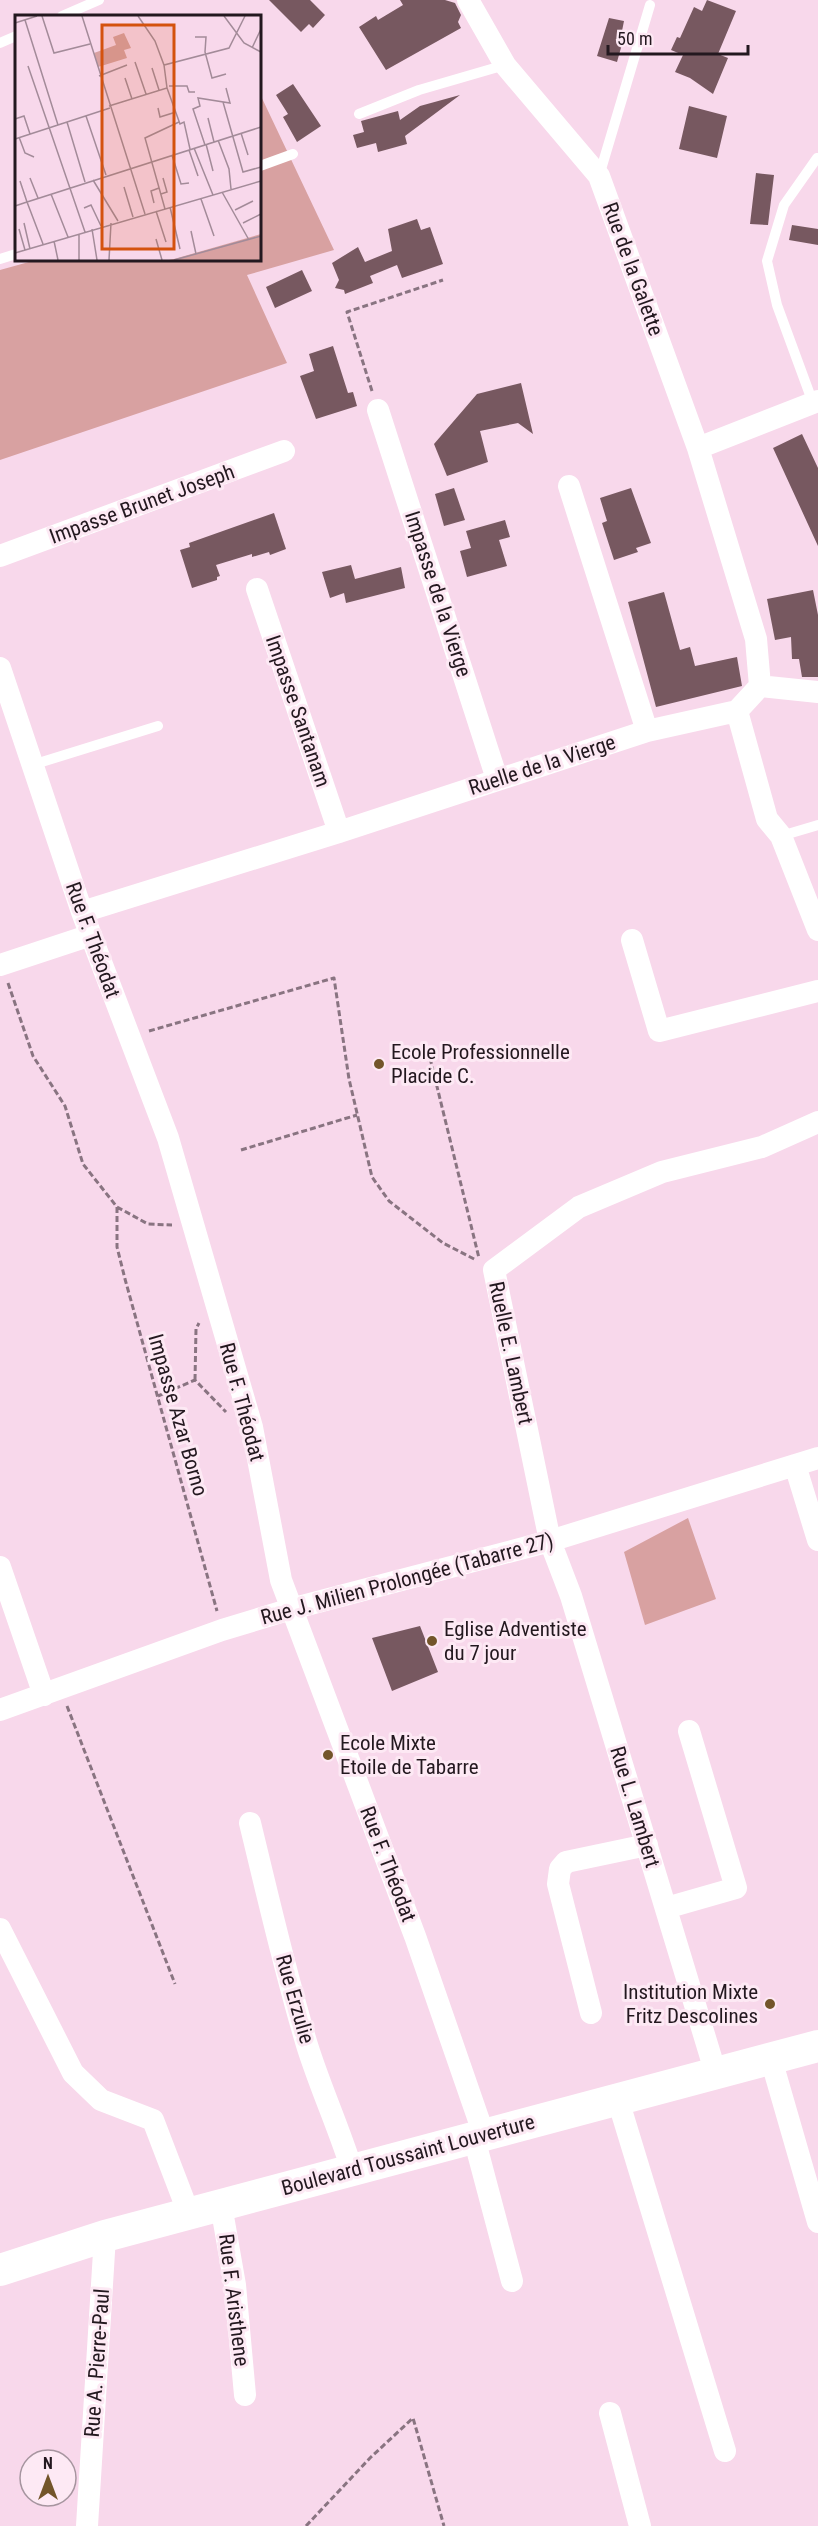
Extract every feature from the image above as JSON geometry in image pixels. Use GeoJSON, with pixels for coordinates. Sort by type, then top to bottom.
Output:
{"type":"FeatureCollection","features":[{"type":"Feature","properties":{"kind":"main road","name":"Boulevard Toussaint Louverture"},"geometry":{"type":"LineString","coordinates":[[0,2270],[105,2236],[818,2046]]}},
{"type":"Feature","properties":{"kind":"street","name":"Rue de la Galette"},"geometry":{"type":"LineString","coordinates":[[468,0],[505,65],[599,176],[698,448]]}},
{"type":"Feature","properties":{"kind":"street"},"geometry":{"type":"LineString","coordinates":[[815,402],[698,448],[756,639],[760,686],[737,711],[767,819],[781,836],[818,930]]}},
{"type":"Feature","properties":{"kind":"street","name":"Impasse de la Vierge"},"geometry":{"type":"LineString","coordinates":[[378,410],[497,779]]}},
{"type":"Feature","properties":{"kind":"street","name":"Impasse Brunet Joseph"},"geometry":{"type":"LineString","coordinates":[[0,556],[284,451]]}},
{"type":"Feature","properties":{"kind":"street"},"geometry":{"type":"LineString","coordinates":[[568,486],[647,731]]}},
{"type":"Feature","properties":{"kind":"street","name":"Impasse Santanam"},"geometry":{"type":"LineString","coordinates":[[257,590],[339,832]]}},
{"type":"Feature","properties":{"kind":"street","name":"Rue F. Théodat"},"geometry":{"type":"LineString","coordinates":[[0,668],[82,912],[168,1138],[252,1426],[281,1580],[415,1936],[479,2137],[512,2281]]}},
{"type":"Feature","properties":{"kind":"street"},"geometry":{"type":"LineString","coordinates":[[760,686],[818,692]]}},
{"type":"Feature","properties":{"kind":"street","name":"Ruelle de la Vierge"},"geometry":{"type":"LineString","coordinates":[[82,912],[339,832],[647,731],[737,711]]}},
{"type":"Feature","properties":{"kind":"street"},"geometry":{"type":"LineString","coordinates":[[1,965],[91,934]]}},
{"type":"Feature","properties":{"kind":"street"},"geometry":{"type":"LineString","coordinates":[[632,940],[659,1031],[818,991]]}},
{"type":"Feature","properties":{"kind":"street","name":"Ruelle E. Lambert"},"geometry":{"type":"LineString","coordinates":[[550,1541],[494,1270],[579,1208],[662,1172],[762,1147],[818,1122]]}},
{"type":"Feature","properties":{"kind":"street","name":"Rue J. Milien Prolongée (Tabarre 27)"},"geometry":{"type":"LineString","coordinates":[[0,1710],[222,1630],[291,1609],[550,1541],[818,1458]]}},
{"type":"Feature","properties":{"kind":"street"},"geometry":{"type":"LineString","coordinates":[[795,1465],[818,1540]]}},
{"type":"Feature","properties":{"kind":"street","name":"Rue L. Lambert"},"geometry":{"type":"LineString","coordinates":[[550,1541],[571,1596],[716,2074]]}},
{"type":"Feature","properties":{"kind":"street"},"geometry":{"type":"LineString","coordinates":[[0,1567],[52,1693]]}},
{"type":"Feature","properties":{"kind":"street"},"geometry":{"type":"LineString","coordinates":[[666,1908],[736,1888],[689,1731]]}},
{"type":"Feature","properties":{"kind":"street","name":"Rue Erzulie"},"geometry":{"type":"LineString","coordinates":[[250,1823],[274,1923],[308,2047],[339,2125],[352,2170]]}},
{"type":"Feature","properties":{"kind":"street"},"geometry":{"type":"LineString","coordinates":[[591,2013],[558,1884],[560,1869],[566,1862],[647,1845]]}},
{"type":"Feature","properties":{"kind":"street"},"geometry":{"type":"LineString","coordinates":[[0,1929],[73,2073],[101,2100],[153,2120],[189,2214]]}},
{"type":"Feature","properties":{"kind":"street"},"geometry":{"type":"LineString","coordinates":[[771,2059],[818,2222]]}},
{"type":"Feature","properties":{"kind":"street"},"geometry":{"type":"LineString","coordinates":[[618,2100],[725,2451]]}},
{"type":"Feature","properties":{"kind":"street","name":"Rue F. Aristhene"},"geometry":{"type":"LineString","coordinates":[[221,2205],[235,2285],[245,2395]]}},
{"type":"Feature","properties":{"kind":"street","name":"Rue A. Pierre-Paul"},"geometry":{"type":"LineString","coordinates":[[87,2526],[105,2236]]}},
{"type":"Feature","properties":{"kind":"street"},"geometry":{"type":"LineString","coordinates":[[610,2413],[640,2526]]}},
{"type":"Feature","properties":{"kind":"lane"},"geometry":{"type":"LineString","coordinates":[[64,15],[99,0]]}},
{"type":"Feature","properties":{"kind":"lane"},"geometry":{"type":"LineString","coordinates":[[599,176],[650,5]]}},
{"type":"Feature","properties":{"kind":"lane"},"geometry":{"type":"LineString","coordinates":[[0,43],[15,36]]}},
{"type":"Feature","properties":{"kind":"lane"},"geometry":{"type":"LineString","coordinates":[[359,114],[419,90],[505,65]]}},
{"type":"Feature","properties":{"kind":"lane"},"geometry":{"type":"LineString","coordinates":[[261,166],[293,154]]}},
{"type":"Feature","properties":{"kind":"lane"},"geometry":{"type":"LineString","coordinates":[[815,402],[777,305],[767,261],[784,205],[817,158]]}},
{"type":"Feature","properties":{"kind":"lane"},"geometry":{"type":"LineString","coordinates":[[0,259],[15,254]]}},
{"type":"Feature","properties":{"kind":"lane"},"geometry":{"type":"LineString","coordinates":[[31,765],[158,726]]}},
{"type":"Feature","properties":{"kind":"lane"},"geometry":{"type":"LineString","coordinates":[[781,836],[818,825]]}},
{"type":"Feature","properties":{"kind":"path"},"geometry":{"type":"LineString","coordinates":[[378,410],[347,312],[442,280]]}},
{"type":"Feature","properties":{"kind":"path"},"geometry":{"type":"LineString","coordinates":[[1,965],[33,1056],[65,1106],[83,1164],[117,1207],[148,1224],[194,1224]]}},
{"type":"Feature","properties":{"kind":"path"},"geometry":{"type":"LineString","coordinates":[[130,1037],[333,978],[349,1079],[372,1177],[389,1201],[443,1243],[480,1262],[430,1058]]}},
{"type":"Feature","properties":{"kind":"path"},"geometry":{"type":"LineString","coordinates":[[241,1150],[357,1115]]}},
{"type":"Feature","properties":{"kind":"path","name":"Impasse Azar Borno"},"geometry":{"type":"LineString","coordinates":[[117,1207],[117,1247],[222,1630]]}},
{"type":"Feature","properties":{"kind":"path"},"geometry":{"type":"LineString","coordinates":[[213,1298],[196,1329],[195,1380],[222,1410],[252,1426]]}},
{"type":"Feature","properties":{"kind":"path"},"geometry":{"type":"LineString","coordinates":[[158,1396],[195,1380]]}},
{"type":"Feature","properties":{"kind":"path"},"geometry":{"type":"LineString","coordinates":[[52,1693],[175,1984]]}},
{"type":"Feature","properties":{"kind":"path"},"geometry":{"type":"LineString","coordinates":[[306,2526],[370,2458],[413,2418],[444,2526]]}},
{"type":"Feature","properties":{"kind":"shaded area"},"geometry":{"type":"Polygon","coordinates":[[[261,96],[334,250],[247,275],[287,363],[0,460],[0,270],[32,261],[261,261],[261,96]]]}},
{"type":"Feature","properties":{"kind":"shaded area"},"geometry":{"type":"Polygon","coordinates":[[[688,1518],[716,1599],[645,1625],[624,1552],[688,1518]]]}},
{"type":"Feature","properties":{"kind":"building"},"geometry":{"type":"Polygon","coordinates":[[[269,0],[310,0],[325,15],[313,28],[309,24],[301,32],[269,0]]]}},
{"type":"Feature","properties":{"kind":"building"},"geometry":{"type":"Polygon","coordinates":[[[400,0],[445,0],[455,3],[461,15],[458,22],[461,28],[386,70],[359,27],[376,16],[378,20],[403,5],[400,0]]]}},
{"type":"Feature","properties":{"kind":"building"},"geometry":{"type":"Polygon","coordinates":[[[707,0],[736,11],[718,54],[728,58],[713,94],[690,78],[675,72],[683,55],[671,50],[677,37],[680,38],[694,7],[702,11],[707,0]]]}},
{"type":"Feature","properties":{"kind":"building"},"geometry":{"type":"Polygon","coordinates":[[[609,18],[624,21],[621,36],[624,37],[617,62],[597,56],[609,18]]]}},
{"type":"Feature","properties":{"kind":"building"},"geometry":{"type":"Polygon","coordinates":[[[293,84],[321,126],[297,142],[283,117],[288,114],[276,95],[293,84]]]}},
{"type":"Feature","properties":{"kind":"building"},"geometry":{"type":"Polygon","coordinates":[[[460,95],[405,136],[407,144],[378,152],[376,143],[357,148],[353,135],[364,132],[361,121],[398,111],[400,120],[420,106],[460,95]]]}},
{"type":"Feature","properties":{"kind":"building"},"geometry":{"type":"Polygon","coordinates":[[[689,106],[727,116],[717,158],[679,149],[689,106]]]}},
{"type":"Feature","properties":{"kind":"building"},"geometry":{"type":"Polygon","coordinates":[[[756,173],[774,175],[768,225],[750,224],[756,173]]]}},
{"type":"Feature","properties":{"kind":"building"},"geometry":{"type":"Polygon","coordinates":[[[417,219],[421,230],[430,227],[443,264],[402,278],[397,265],[370,276],[373,283],[345,294],[344,290],[335,288],[339,280],[332,263],[358,247],[365,262],[392,251],[388,229],[417,219]]]}},
{"type":"Feature","properties":{"kind":"building"},"geometry":{"type":"Polygon","coordinates":[[[792,225],[818,229],[818,245],[789,240],[792,225]]]}},
{"type":"Feature","properties":{"kind":"building"},"geometry":{"type":"Polygon","coordinates":[[[302,270],[312,291],[275,308],[266,287],[302,270]]]}},
{"type":"Feature","properties":{"kind":"building"},"geometry":{"type":"Polygon","coordinates":[[[333,346],[348,393],[353,392],[357,406],[316,419],[300,376],[314,371],[309,354],[333,346]]]}},
{"type":"Feature","properties":{"kind":"building"},"geometry":{"type":"Polygon","coordinates":[[[521,383],[533,434],[518,423],[480,431],[488,462],[447,476],[434,444],[477,394],[521,383]]]}},
{"type":"Feature","properties":{"kind":"building"},"geometry":{"type":"Polygon","coordinates":[[[802,434],[818,468],[818,546],[773,448],[802,434]]]}},
{"type":"Feature","properties":{"kind":"building"},"geometry":{"type":"Polygon","coordinates":[[[454,488],[465,520],[444,526],[435,494],[454,488]]]}},
{"type":"Feature","properties":{"kind":"building"},"geometry":{"type":"Polygon","coordinates":[[[631,488],[651,543],[636,548],[638,552],[614,560],[602,523],[607,521],[600,498],[631,488]]]}},
{"type":"Feature","properties":{"kind":"building"},"geometry":{"type":"Polygon","coordinates":[[[274,513],[286,549],[270,555],[269,552],[252,557],[252,554],[216,565],[220,576],[217,580],[192,588],[180,550],[190,547],[189,543],[274,513]]]}},
{"type":"Feature","properties":{"kind":"building"},"geometry":{"type":"Polygon","coordinates":[[[505,520],[510,537],[499,540],[507,566],[467,577],[460,551],[471,548],[466,531],[505,520]]]}},
{"type":"Feature","properties":{"kind":"building"},"geometry":{"type":"Polygon","coordinates":[[[351,565],[355,579],[401,567],[405,588],[346,603],[344,593],[330,598],[322,572],[351,565]]]}},
{"type":"Feature","properties":{"kind":"building"},"geometry":{"type":"Polygon","coordinates":[[[813,590],[818,615],[818,677],[802,677],[799,659],[792,659],[791,637],[775,640],[767,599],[813,590]]]}},
{"type":"Feature","properties":{"kind":"building"},"geometry":{"type":"Polygon","coordinates":[[[664,592],[680,650],[690,647],[695,666],[737,657],[742,686],[656,707],[628,602],[664,592]]]}},
{"type":"Feature","properties":{"kind":"building"},"geometry":{"type":"Polygon","coordinates":[[[420,1626],[438,1672],[392,1691],[372,1638],[420,1626]]]}},
{"type":"Feature","properties":{"kind":"place","name":"Ecole Professionnelle Placide C."},"geometry":{"type":"Point","coordinates":[379,1064]}},
{"type":"Feature","properties":{"kind":"place","name":"Eglise Adventiste du 7 jour"},"geometry":{"type":"Point","coordinates":[432,1641]}},
{"type":"Feature","properties":{"kind":"place","name":"Ecole Mixte Etoile de Tabarre"},"geometry":{"type":"Point","coordinates":[328,1755]}},
{"type":"Feature","properties":{"kind":"place","name":"Institution Mixte Fritz Descolines"},"geometry":{"type":"Point","coordinates":[770,2004]}}]}
